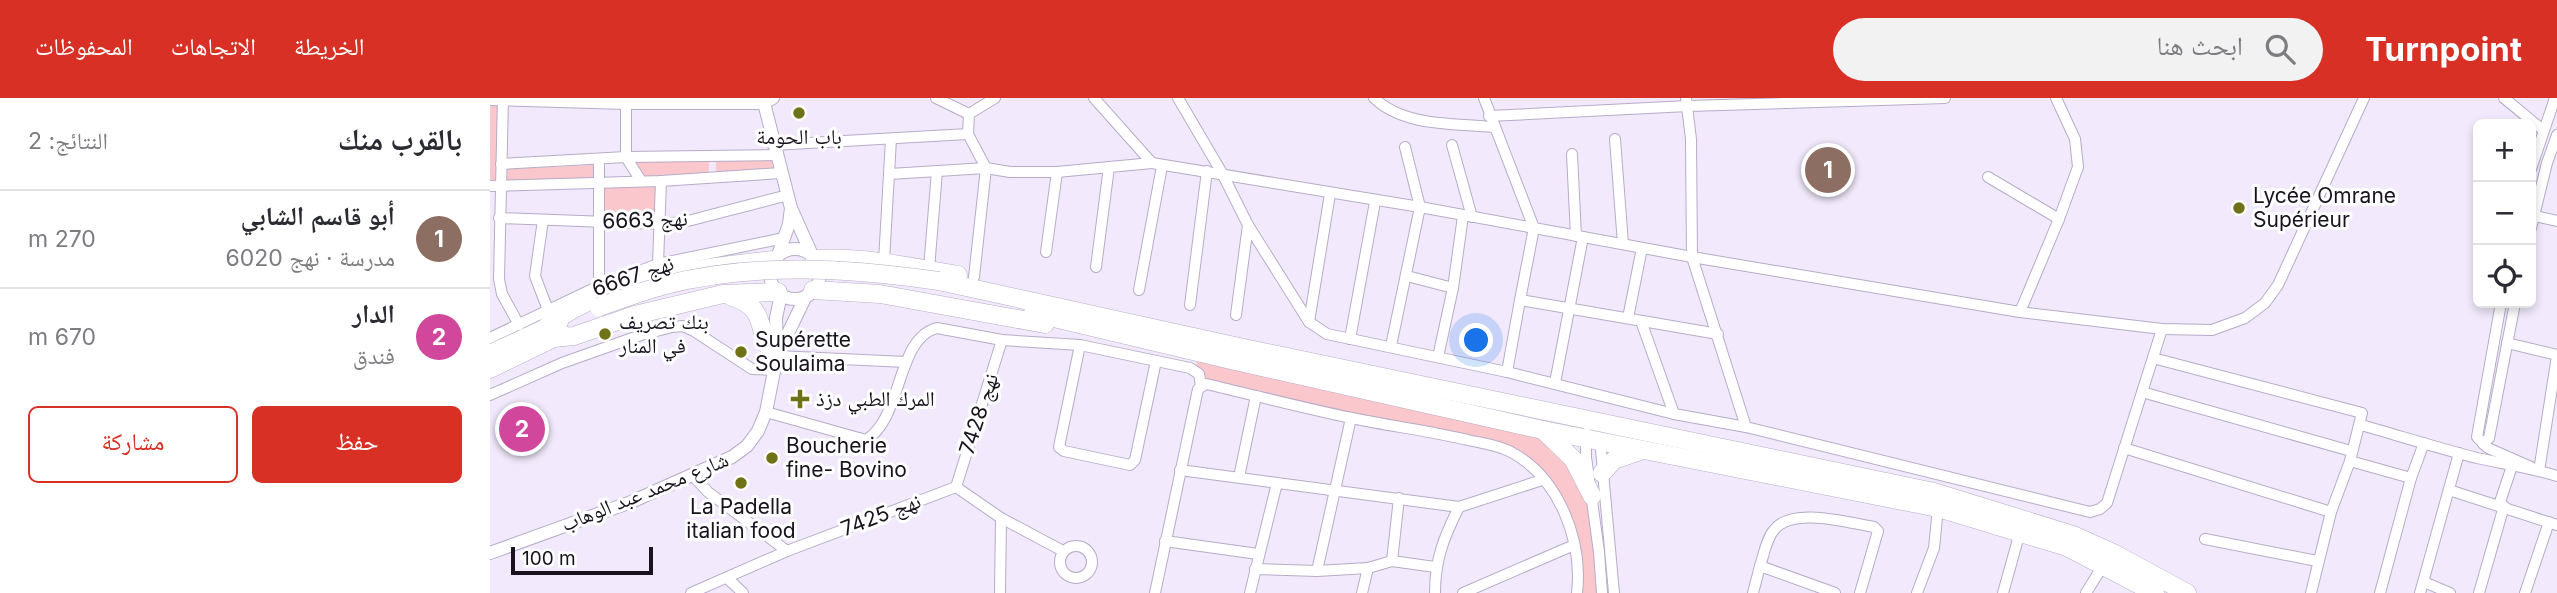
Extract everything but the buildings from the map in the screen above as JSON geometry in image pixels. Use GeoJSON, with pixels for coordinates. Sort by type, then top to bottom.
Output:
{"type":"FeatureCollection","features":[{"type":"Feature","properties":{"kind":"highway"},"geometry":{"type":"LineString","coordinates":[[490,369],[573,308],[589,300],[673,272],[776,257]]}},
{"type":"Feature","properties":{"kind":"highway"},"geometry":{"type":"LineString","coordinates":[[814,257],[884,261],[934,280],[1544,430],[1594,430],[1649,452]]}},
{"type":"Feature","properties":{"kind":"highway"},"geometry":{"type":"LineString","coordinates":[[490,354],[550,325],[606,310],[729,285],[785,281],[934,280],[974,277],[1059,300],[1080,317]]}},
{"type":"Feature","properties":{"kind":"highway"},"geometry":{"type":"LineString","coordinates":[[550,325],[574,336],[635,315],[723,294],[779,293]]}},
{"type":"Feature","properties":{"kind":"highway"},"geometry":{"type":"LineString","coordinates":[[810,293],[880,294],[1049,325],[1080,317],[1239,347],[1594,430],[1895,483],[1963,500],[2073,535],[2115,554],[2187,593]]}},
{"type":"Feature","properties":{"kind":"highway"},"geometry":{"type":"LineString","coordinates":[[723,294],[741,299],[755,310],[776,363]]}},
{"type":"Feature","properties":{"kind":"highway"},"geometry":{"type":"LineString","coordinates":[[1544,430],[1573,459],[1592,496]]}},
{"type":"Feature","properties":{"kind":"highway"},"geometry":{"type":"LineString","coordinates":[[1602,473],[1614,460],[1640,451],[1938,508],[2067,547],[2155,593]]}},
{"type":"Feature","properties":{"kind":"street"},"geometry":{"type":"LineString","coordinates":[[936,98],[969,114]]}},
{"type":"Feature","properties":{"kind":"street"},"geometry":{"type":"LineString","coordinates":[[969,114],[995,98]]}},
{"type":"Feature","properties":{"kind":"street"},"geometry":{"type":"LineString","coordinates":[[1094,98],[1157,164]]}},
{"type":"Feature","properties":{"kind":"street"},"geometry":{"type":"LineString","coordinates":[[1178,98],[1222,173],[1248,225],[1309,322],[1320,332],[1555,383],[1674,414],[1746,427],[2090,512],[2107,503],[2162,330]]}},
{"type":"Feature","properties":{"kind":"street"},"geometry":{"type":"LineString","coordinates":[[1374,98],[1410,118],[1491,121],[1687,102],[1945,98]]}},
{"type":"Feature","properties":{"kind":"street"},"geometry":{"type":"LineString","coordinates":[[1484,98],[1534,228],[1507,372]]}},
{"type":"Feature","properties":{"kind":"street"},"geometry":{"type":"LineString","coordinates":[[1590,98],[1590,112]]}},
{"type":"Feature","properties":{"kind":"street"},"geometry":{"type":"LineString","coordinates":[[2020,312],[2078,167],[2075,139],[2056,98]]}},
{"type":"Feature","properties":{"kind":"street"},"geometry":{"type":"LineString","coordinates":[[890,174],[986,168],[1010,172],[1057,172],[1157,164],[1222,173],[1375,202],[1420,207],[1692,257],[2020,312],[2162,330],[2212,330],[2245,318],[2265,303],[2278,285],[2364,98]]}},
{"type":"Feature","properties":{"kind":"street"},"geometry":{"type":"LineString","coordinates":[[2504,98],[2543,130]]}},
{"type":"Feature","properties":{"kind":"street"},"geometry":{"type":"LineString","coordinates":[[2536,153],[2555,98]]}},
{"type":"Feature","properties":{"kind":"street"},"geometry":{"type":"LineString","coordinates":[[519,325],[499,286],[494,258],[499,218],[495,186],[501,164],[499,99],[769,100],[774,150],[790,201],[820,272],[776,363]]}},
{"type":"Feature","properties":{"kind":"street"},"geometry":{"type":"LineString","coordinates":[[631,101],[626,157],[641,181]]}},
{"type":"Feature","properties":{"kind":"street"},"geometry":{"type":"LineString","coordinates":[[1687,102],[1691,139],[1692,257],[1746,427]]}},
{"type":"Feature","properties":{"kind":"street"},"geometry":{"type":"LineString","coordinates":[[969,114],[968,134],[986,168],[974,277]]}},
{"type":"Feature","properties":{"kind":"street"},"geometry":{"type":"LineString","coordinates":[[501,164],[626,157],[712,156],[968,134]]}},
{"type":"Feature","properties":{"kind":"street"},"geometry":{"type":"LineString","coordinates":[[2536,202],[2557,135]]}},
{"type":"Feature","properties":{"kind":"street"},"geometry":{"type":"LineString","coordinates":[[884,261],[891,139]]}},
{"type":"Feature","properties":{"kind":"street"},"geometry":{"type":"LineString","coordinates":[[1615,139],[1623,244]]}},
{"type":"Feature","properties":{"kind":"street"},"geometry":{"type":"LineString","coordinates":[[1438,357],[1468,217],[1452,145]]}},
{"type":"Feature","properties":{"kind":"street"},"geometry":{"type":"LineString","coordinates":[[1391,346],[1420,207],[1405,147]]}},
{"type":"Feature","properties":{"kind":"street"},"geometry":{"type":"LineString","coordinates":[[1555,383],[1580,236],[1572,154]]}},
{"type":"Feature","properties":{"kind":"street"},"geometry":{"type":"LineString","coordinates":[[712,156],[712,178]]}},
{"type":"Feature","properties":{"kind":"street"},"geometry":{"type":"LineString","coordinates":[[598,159],[599,286]]}},
{"type":"Feature","properties":{"kind":"street"},"geometry":{"type":"LineString","coordinates":[[1139,290],[1157,164]]}},
{"type":"Feature","properties":{"kind":"street"},"geometry":{"type":"LineString","coordinates":[[1096,267],[1109,167]]}},
{"type":"Feature","properties":{"kind":"street"},"geometry":{"type":"LineString","coordinates":[[934,280],[937,170]]}},
{"type":"Feature","properties":{"kind":"street"},"geometry":{"type":"LineString","coordinates":[[1046,252],[1057,172]]}},
{"type":"Feature","properties":{"kind":"street"},"geometry":{"type":"LineString","coordinates":[[1190,305],[1207,172]]}},
{"type":"Feature","properties":{"kind":"street"},"geometry":{"type":"LineString","coordinates":[[495,186],[661,181],[781,173]]}},
{"type":"Feature","properties":{"kind":"street"},"geometry":{"type":"LineString","coordinates":[[1988,177],[2059,219]]}},
{"type":"Feature","properties":{"kind":"street"},"geometry":{"type":"LineString","coordinates":[[658,264],[661,181]]}},
{"type":"Feature","properties":{"kind":"street"},"geometry":{"type":"LineString","coordinates":[[1309,322],[1330,194]]}},
{"type":"Feature","properties":{"kind":"street"},"geometry":{"type":"LineString","coordinates":[[776,363],[775,331],[779,293],[770,276],[784,238],[790,201]]}},
{"type":"Feature","properties":{"kind":"street","name":"نهج 6663"},"geometry":{"type":"LineString","coordinates":[[499,218],[660,224],[684,222],[790,201]]}},
{"type":"Feature","properties":{"kind":"street"},"geometry":{"type":"LineString","coordinates":[[1350,339],[1375,202]]}},
{"type":"Feature","properties":{"kind":"street"},"geometry":{"type":"LineString","coordinates":[[2536,216],[2557,221]]}},
{"type":"Feature","properties":{"kind":"street"},"geometry":{"type":"LineString","coordinates":[[543,220],[535,276],[550,325]]}},
{"type":"Feature","properties":{"kind":"street"},"geometry":{"type":"LineString","coordinates":[[1236,315],[1248,225]]}},
{"type":"Feature","properties":{"kind":"street","name":"نهج 6667"},"geometry":{"type":"LineString","coordinates":[[490,338],[519,325],[550,325],[599,286],[658,264],[784,238]]}},
{"type":"Feature","properties":{"kind":"street"},"geometry":{"type":"LineString","coordinates":[[1628,318],[1642,248]]}},
{"type":"Feature","properties":{"kind":"street"},"geometry":{"type":"LineString","coordinates":[[776,257],[795,249],[814,257]]}},
{"type":"Feature","properties":{"kind":"street"},"geometry":{"type":"LineString","coordinates":[[1407,276],[1453,288]]}},
{"type":"Feature","properties":{"kind":"street"},"geometry":{"type":"LineString","coordinates":[[779,293],[798,298],[810,293]]}},
{"type":"Feature","properties":{"kind":"street"},"geometry":{"type":"LineString","coordinates":[[1520,300],[1718,334]]}},
{"type":"Feature","properties":{"kind":"street"},"geometry":{"type":"LineString","coordinates":[[2500,308],[2477,437],[2483,444],[2536,470]]}},
{"type":"Feature","properties":{"kind":"street"},"geometry":{"type":"LineString","coordinates":[[2483,444],[2489,438],[2514,308]]}},
{"type":"Feature","properties":{"kind":"street"},"geometry":{"type":"LineString","coordinates":[[1642,321],[1674,414]]}},
{"type":"Feature","properties":{"kind":"street"},"geometry":{"type":"LineString","coordinates":[[490,395],[562,363],[641,335],[683,326],[752,369],[776,363],[906,362]]}},
{"type":"Feature","properties":{"kind":"street"},"geometry":{"type":"LineString","coordinates":[[766,412],[866,440],[877,433],[883,423],[906,362],[923,335],[937,328],[1002,340],[1080,345],[1156,361],[1196,370],[1201,386]]}},
{"type":"Feature","properties":{"kind":"street","name":"نهج 7428"},"geometry":{"type":"LineString","coordinates":[[956,487],[1002,340]]}},
{"type":"Feature","properties":{"kind":"street"},"geometry":{"type":"LineString","coordinates":[[2507,343],[2557,356],[2536,470]]}},
{"type":"Feature","properties":{"kind":"street"},"geometry":{"type":"LineString","coordinates":[[1080,345],[1059,447],[1065,451],[1130,465],[1135,460],[1156,361]]}},
{"type":"Feature","properties":{"kind":"street"},"geometry":{"type":"LineString","coordinates":[[2153,358],[2361,412],[2361,425],[2331,512],[2311,593]]}},
{"type":"Feature","properties":{"kind":"street","name":"شارع محمد عبد الوهاب"},"geometry":{"type":"LineString","coordinates":[[490,553],[631,502],[732,457],[747,446],[758,431],[766,412],[776,363]]}},
{"type":"Feature","properties":{"kind":"street"},"geometry":{"type":"LineString","coordinates":[[1155,593],[1198,389],[1206,384],[1509,451],[1526,463],[1542,480],[1562,509],[1574,545],[1579,573],[1577,593]]}},
{"type":"Feature","properties":{"kind":"street"},"geometry":{"type":"LineString","coordinates":[[2142,392],[2350,456],[2411,478]]}},
{"type":"Feature","properties":{"kind":"street"},"geometry":{"type":"LineString","coordinates":[[1239,477],[1256,396]]}},
{"type":"Feature","properties":{"kind":"street"},"geometry":{"type":"LineString","coordinates":[[1317,571],[1351,418]]}},
{"type":"Feature","properties":{"kind":"street"},"geometry":{"type":"LineString","coordinates":[[2361,425],[2459,453],[2557,476]]}},
{"type":"Feature","properties":{"kind":"street"},"geometry":{"type":"LineString","coordinates":[[1594,430],[1602,473],[1614,593]]}},
{"type":"Feature","properties":{"kind":"street"},"geometry":{"type":"LineString","coordinates":[[1594,430],[1592,496],[1602,593]]}},
{"type":"Feature","properties":{"kind":"street"},"geometry":{"type":"LineString","coordinates":[[2380,593],[2411,478],[2424,443]]}},
{"type":"Feature","properties":{"kind":"street"},"geometry":{"type":"LineString","coordinates":[[2124,448],[2331,512]]}},
{"type":"Feature","properties":{"kind":"street"},"geometry":{"type":"LineString","coordinates":[[2420,593],[2459,453]]}},
{"type":"Feature","properties":{"kind":"street"},"geometry":{"type":"LineString","coordinates":[[2479,593],[2512,466]]}},
{"type":"Feature","properties":{"kind":"street"},"geometry":{"type":"LineString","coordinates":[[1180,470],[1459,507],[1542,480]]}},
{"type":"Feature","properties":{"kind":"street"},"geometry":{"type":"LineString","coordinates":[[693,476],[708,492],[787,551]]}},
{"type":"Feature","properties":{"kind":"street"},"geometry":{"type":"LineString","coordinates":[[1250,593],[1277,483]]}},
{"type":"Feature","properties":{"kind":"street"},"geometry":{"type":"LineString","coordinates":[[956,487],[1001,518],[1063,551]]}},
{"type":"Feature","properties":{"kind":"street","name":"نهج 7425"},"geometry":{"type":"LineString","coordinates":[[691,593],[787,551],[956,487]]}},
{"type":"Feature","properties":{"kind":"street"},"geometry":{"type":"LineString","coordinates":[[2449,490],[2553,523],[2525,593]]}},
{"type":"Feature","properties":{"kind":"street"},"geometry":{"type":"LineString","coordinates":[[1392,561],[1399,498]]}},
{"type":"Feature","properties":{"kind":"street"},"geometry":{"type":"LineString","coordinates":[[1435,593],[1435,567],[1459,507]]}},
{"type":"Feature","properties":{"kind":"street"},"geometry":{"type":"LineString","coordinates":[[1917,593],[1934,548],[1938,508]]}},
{"type":"Feature","properties":{"kind":"street"},"geometry":{"type":"LineString","coordinates":[[1752,593],[1771,533],[1777,526],[1804,516],[1874,527],[1878,531],[1860,593]]}},
{"type":"Feature","properties":{"kind":"street"},"geometry":{"type":"LineString","coordinates":[[1000,593],[1001,518]]}},
{"type":"Feature","properties":{"kind":"street"},"geometry":{"type":"LineString","coordinates":[[2003,593],[2020,532]]}},
{"type":"Feature","properties":{"kind":"street"},"geometry":{"type":"LineString","coordinates":[[2205,539],[2317,561]]}},
{"type":"Feature","properties":{"kind":"street"},"geometry":{"type":"LineString","coordinates":[[1166,541],[1258,554]]}},
{"type":"Feature","properties":{"kind":"street"},"geometry":{"type":"LineString","coordinates":[[1463,593],[1574,545]]}},
{"type":"Feature","properties":{"kind":"street"},"geometry":{"type":"LineString","coordinates":[[1255,569],[1317,571],[1368,568],[1392,561],[1435,567]]}},
{"type":"Feature","properties":{"kind":"street"},"geometry":{"type":"LineString","coordinates":[[2087,593],[2104,564]]}},
{"type":"Feature","properties":{"kind":"street"},"geometry":{"type":"LineString","coordinates":[[1760,566],[1835,593]]}},
{"type":"Feature","properties":{"kind":"street"},"geometry":{"type":"LineString","coordinates":[[1362,593],[1368,568]]}},
{"type":"Feature","properties":{"kind":"street"},"geometry":{"type":"LineString","coordinates":[[727,578],[743,593]]}},
{"type":"Feature","properties":{"kind":"street"},"geometry":{"type":"LineString","coordinates":[[2424,582],[2450,593]]}},
{"type":"Feature","properties":{"kind":"shaded area"},"geometry":{"type":"Polygon","coordinates":[[[490,105],[499,105],[497,181],[490,182],[490,105]]]}},
{"type":"Feature","properties":{"kind":"shaded area"},"geometry":{"type":"Polygon","coordinates":[[[770,156],[774,171],[716,175],[716,159],[770,156]]]}},
{"type":"Feature","properties":{"kind":"shaded area"},"geometry":{"type":"Polygon","coordinates":[[[709,159],[709,176],[646,177],[634,160],[709,159]]]}},
{"type":"Feature","properties":{"kind":"shaded area"},"geometry":{"type":"Polygon","coordinates":[[[595,165],[597,180],[507,183],[506,169],[595,165]]]}},
{"type":"Feature","properties":{"kind":"shaded area"},"geometry":{"type":"Polygon","coordinates":[[[658,186],[657,219],[605,218],[604,187],[658,186]]]}},
{"type":"Feature","properties":{"kind":"shaded area"},"geometry":{"type":"Polygon","coordinates":[[[1197,361],[1542,434],[1560,449],[1589,498],[1602,593],[1582,593],[1583,573],[1566,507],[1507,447],[1193,377],[1197,361]]]}},
{"type":"Feature","properties":{"kind":"place","name":"باب الحومة"},"geometry":{"type":"Point","coordinates":[799,113]}},
{"type":"Feature","properties":{"kind":"place","name":"أبو قاسم الشابي"},"geometry":{"type":"Point","coordinates":[1828,170]}},
{"type":"Feature","properties":{"kind":"place","name":"Lycée Omrane Supérieur"},"geometry":{"type":"Point","coordinates":[2239,208]}},
{"type":"Feature","properties":{"kind":"place","name":"بنك تصريف في المنار"},"geometry":{"type":"Point","coordinates":[605,334]}},
{"type":"Feature","properties":{"kind":"place","name":"Supérette Soulaima"},"geometry":{"type":"Point","coordinates":[741,352]}},
{"type":"Feature","properties":{"kind":"place","name":"المرك الطبي دزذ"},"geometry":{"type":"Point","coordinates":[800,399]}},
{"type":"Feature","properties":{"kind":"place","name":"الدار"},"geometry":{"type":"Point","coordinates":[522,429]}},
{"type":"Feature","properties":{"kind":"place","name":"Boucherie fine- Bovino"},"geometry":{"type":"Point","coordinates":[772,458]}},
{"type":"Feature","properties":{"kind":"place","name":"La Padella italian food"},"geometry":{"type":"Point","coordinates":[741,483]}}]}
